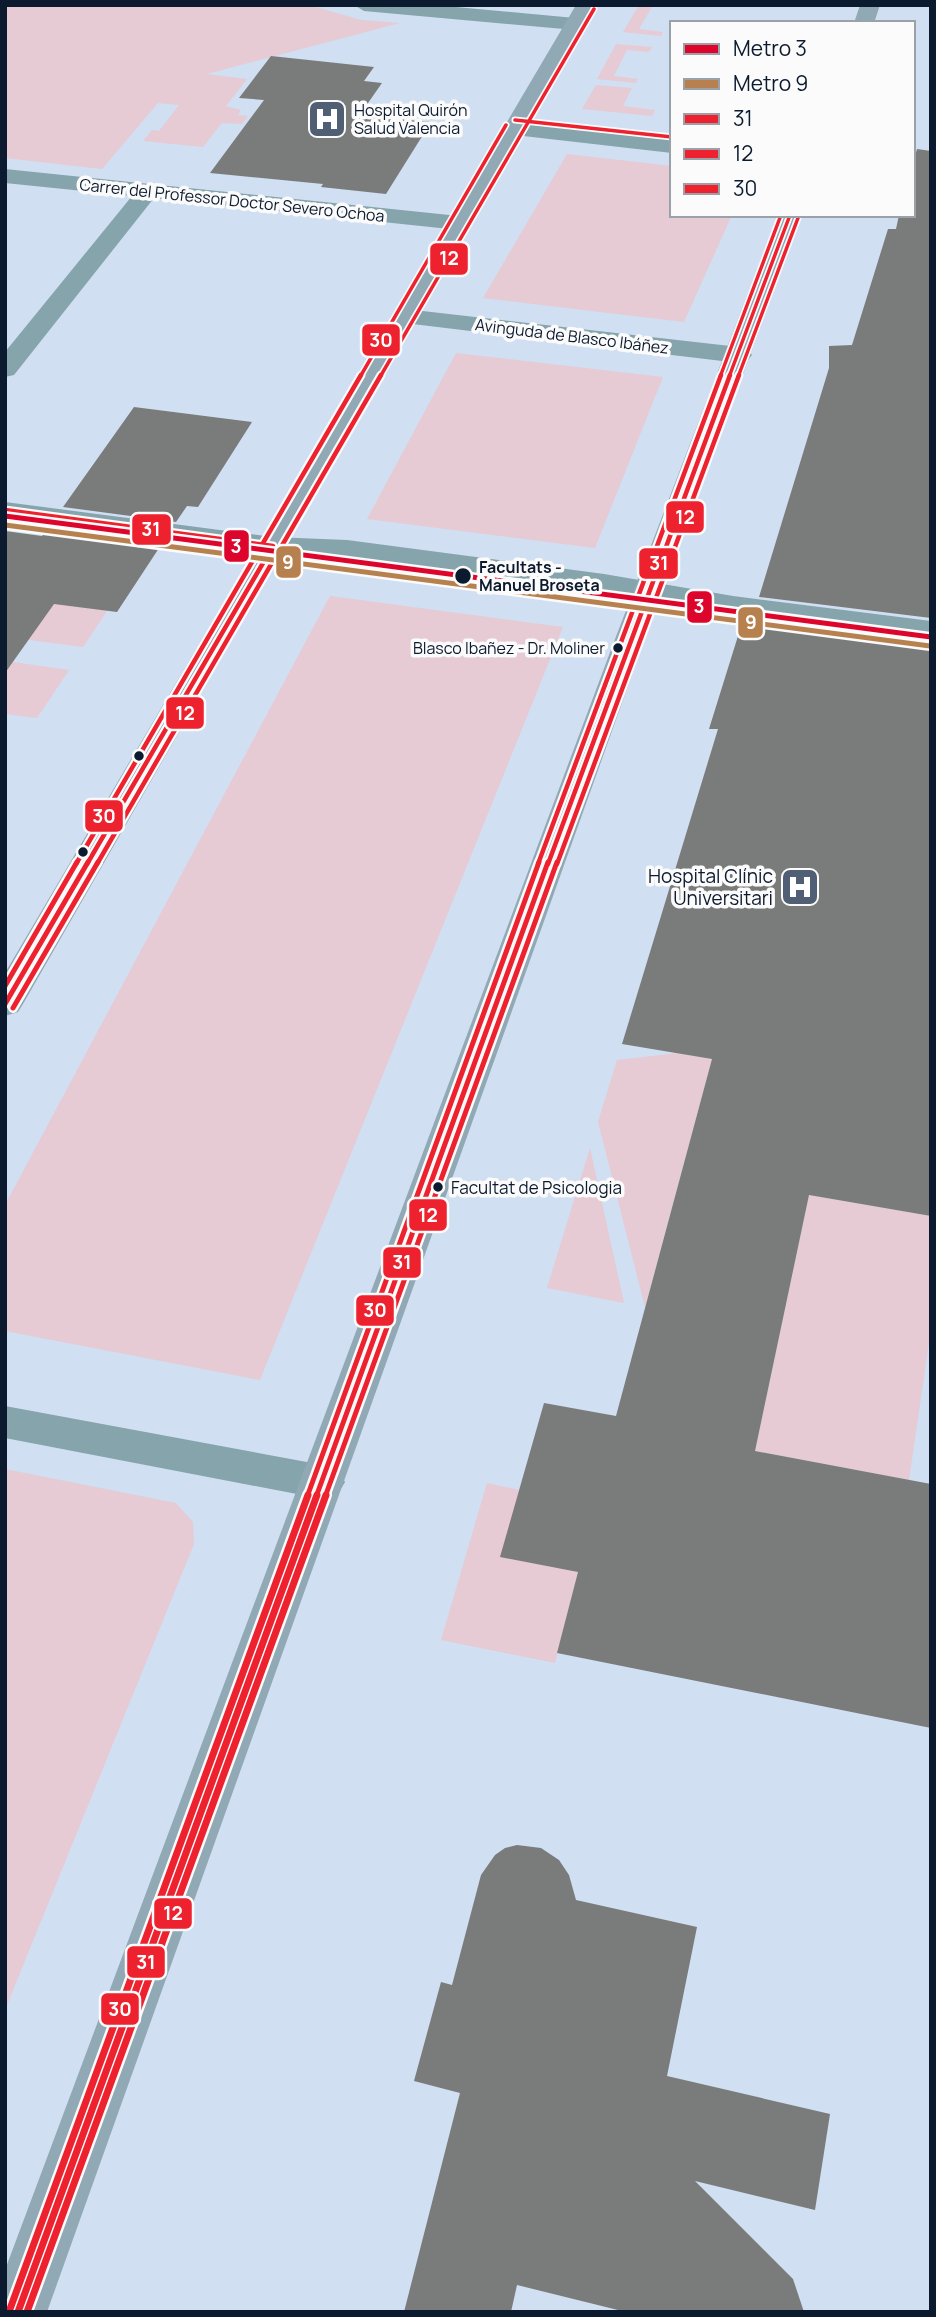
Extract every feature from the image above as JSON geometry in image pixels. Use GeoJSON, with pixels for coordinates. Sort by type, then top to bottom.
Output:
{"type":"FeatureCollection","features":[{"type":"Feature","properties":{"kind":"main road"},"geometry":{"type":"LineString","coordinates":[[5,1004],[586,5]]}},
{"type":"Feature","properties":{"kind":"main road"},"geometry":{"type":"LineString","coordinates":[[18,2312],[627,647],[789,217]]}},
{"type":"Feature","properties":{"kind":"street"},"geometry":{"type":"LineString","coordinates":[[364,5],[575,24]]}},
{"type":"Feature","properties":{"kind":"street"},"geometry":{"type":"LineString","coordinates":[[514,129],[670,146]]}},
{"type":"Feature","properties":{"kind":"street","name":"Carrer del Professor Doctor Severo Ochoa"},"geometry":{"type":"LineString","coordinates":[[5,176],[459,223]]}},
{"type":"Feature","properties":{"kind":"street"},"geometry":{"type":"LineString","coordinates":[[5,369],[148,191]]}},
{"type":"Feature","properties":{"kind":"street","name":"Avinguda de Blasco Ibáñez"},"geometry":{"type":"LineString","coordinates":[[405,317],[739,355]]}},
{"type":"Feature","properties":{"kind":"street"},"geometry":{"type":"LineString","coordinates":[[5,510],[273,546],[347,549],[651,589],[733,604],[931,630]]}},
{"type":"Feature","properties":{"kind":"street"},"geometry":{"type":"LineString","coordinates":[[5,1422],[323,1482]]}},
{"type":"Feature","properties":{"kind":"shaded area"},"geometry":{"type":"Polygon","coordinates":[[[5,5],[309,5],[361,20],[400,23],[207,74],[247,79],[226,106],[241,110],[238,115],[248,116],[242,124],[222,123],[203,147],[143,141],[152,130],[159,131],[179,105],[158,103],[102,169],[5,158],[5,5]]]}},
{"type":"Feature","properties":{"kind":"shaded area"},"geometry":{"type":"Polygon","coordinates":[[[639,5],[653,5],[639,29],[663,32],[661,36],[623,32],[639,5]]]}},
{"type":"Feature","properties":{"kind":"shaded area"},"geometry":{"type":"Polygon","coordinates":[[[616,44],[652,47],[649,52],[627,50],[614,76],[638,79],[636,83],[597,79],[616,44]]]}},
{"type":"Feature","properties":{"kind":"shaded area"},"geometry":{"type":"Polygon","coordinates":[[[596,85],[632,88],[623,106],[655,110],[652,116],[582,109],[596,85]]]}},
{"type":"Feature","properties":{"kind":"shaded area"},"geometry":{"type":"Polygon","coordinates":[[[567,154],[670,166],[670,217],[731,217],[684,322],[483,298],[567,154]]]}},
{"type":"Feature","properties":{"kind":"shaded area"},"geometry":{"type":"Polygon","coordinates":[[[456,353],[663,377],[595,548],[367,519],[456,353]]]}},
{"type":"Feature","properties":{"kind":"shaded area"},"geometry":{"type":"Polygon","coordinates":[[[52,594],[113,602],[83,647],[22,639],[52,594]]]}},
{"type":"Feature","properties":{"kind":"shaded area"},"geometry":{"type":"Polygon","coordinates":[[[330,596],[563,627],[260,1380],[5,1331],[5,1205],[330,596]]]}},
{"type":"Feature","properties":{"kind":"shaded area"},"geometry":{"type":"Polygon","coordinates":[[[6,661],[69,670],[37,718],[5,714],[6,661]]]}},
{"type":"Feature","properties":{"kind":"shaded area"},"geometry":{"type":"Polygon","coordinates":[[[678,1053],[712,1059],[645,1307],[598,1122],[617,1060],[678,1053]]]}},
{"type":"Feature","properties":{"kind":"shaded area"},"geometry":{"type":"Polygon","coordinates":[[[590,1148],[624,1303],[547,1288],[590,1148]]]}},
{"type":"Feature","properties":{"kind":"shaded area"},"geometry":{"type":"Polygon","coordinates":[[[809,1195],[931,1216],[931,1329],[909,1480],[755,1451],[809,1195]]]}},
{"type":"Feature","properties":{"kind":"shaded area"},"geometry":{"type":"Polygon","coordinates":[[[5,1469],[176,1503],[193,1522],[194,1544],[5,2010],[5,1469]]]}},
{"type":"Feature","properties":{"kind":"shaded area"},"geometry":{"type":"Polygon","coordinates":[[[487,1483],[520,1490],[578,1572],[555,1663],[441,1640],[487,1483]]]}},
{"type":"Feature","properties":{"kind":"building","name":"Hospital Quirón Salud Valencia"},"geometry":{"type":"Polygon","coordinates":[[[271,56],[374,67],[364,81],[382,83],[361,113],[431,122],[386,194],[321,187],[323,184],[210,173],[264,100],[239,98],[271,56]]]}},
{"type":"Feature","properties":{"kind":"building"},"geometry":{"type":"Polygon","coordinates":[[[917,149],[931,151],[931,618],[759,597],[829,368],[829,346],[852,345],[888,229],[896,229],[899,217],[915,217],[917,149]]]}},
{"type":"Feature","properties":{"kind":"building"},"geometry":{"type":"Polygon","coordinates":[[[134,407],[252,422],[198,507],[187,506],[176,522],[63,507],[134,407]]]}},
{"type":"Feature","properties":{"kind":"building"},"geometry":{"type":"Polygon","coordinates":[[[49,527],[163,542],[117,612],[54,604],[5,673],[5,531],[42,536],[49,527]]]}},
{"type":"Feature","properties":{"kind":"building"},"geometry":{"type":"Polygon","coordinates":[[[752,619],[931,642],[931,1216],[809,1195],[755,1451],[931,1484],[931,1728],[557,1653],[578,1572],[500,1557],[544,1403],[616,1416],[712,1059],[622,1044],[718,729],[709,729],[738,636],[746,637],[752,619]]]}},
{"type":"Feature","properties":{"kind":"building"},"geometry":{"type":"Polygon","coordinates":[[[517,1845],[541,1848],[559,1860],[569,1875],[576,1900],[697,1927],[667,2076],[830,2114],[815,2210],[695,2181],[793,2279],[804,2312],[626,2312],[517,2285],[511,2312],[404,2312],[460,2093],[414,2081],[441,1982],[452,1985],[481,1875],[495,1855],[505,1848],[517,1845]]]}},
{"type":"Feature","properties":{"kind":"metro line","name":"3"},"geometry":{"type":"LineString","coordinates":[[5,516],[931,637]]}},
{"type":"Feature","properties":{"kind":"metro line","name":"9"},"geometry":{"type":"LineString","coordinates":[[5,525],[930,646]]}},
{"type":"Feature","properties":{"kind":"transit line","name":"12"},"geometry":{"type":"LineString","coordinates":[[13,1008],[594,9]]}},
{"type":"Feature","properties":{"kind":"transit line","name":"30"},"geometry":{"type":"LineString","coordinates":[[515,120],[670,137]]}},
{"type":"Feature","properties":{"kind":"transit line","name":"30"},"geometry":{"type":"LineString","coordinates":[[5,986],[506,125]]}},
{"type":"Feature","properties":{"kind":"transit line","name":"30"},"geometry":{"type":"LineString","coordinates":[[10,2309],[619,644],[780,217]]}},
{"type":"Feature","properties":{"kind":"transit line","name":"31"},"geometry":{"type":"LineString","coordinates":[[18,2312],[627,647],[789,217]]}},
{"type":"Feature","properties":{"kind":"transit line","name":"12"},"geometry":{"type":"LineString","coordinates":[[27,2312],[635,650],[798,218]]}},
{"type":"Feature","properties":{"kind":"transit line","name":"31"},"geometry":{"type":"LineString","coordinates":[[5,510],[273,546],[5,1004]]}},
{"type":"Feature","properties":{"kind":"place","name":"Hospital Quirón Salud Valencia"},"geometry":{"type":"Point","coordinates":[327,119]}},
{"type":"Feature","properties":{"kind":"place","name":"Facultats - Manuel Broseta"},"geometry":{"type":"Point","coordinates":[463,576]}},
{"type":"Feature","properties":{"kind":"place","name":"Blasco Ibañez - Dr. Moliner"},"geometry":{"type":"Point","coordinates":[618,648]}},
{"type":"Feature","properties":{"kind":"place","name":"Hospital Clínic Universitari"},"geometry":{"type":"Point","coordinates":[800,887]}},
{"type":"Feature","properties":{"kind":"place","name":"Facultat de Psicologia"},"geometry":{"type":"Point","coordinates":[438,1187]}}]}
